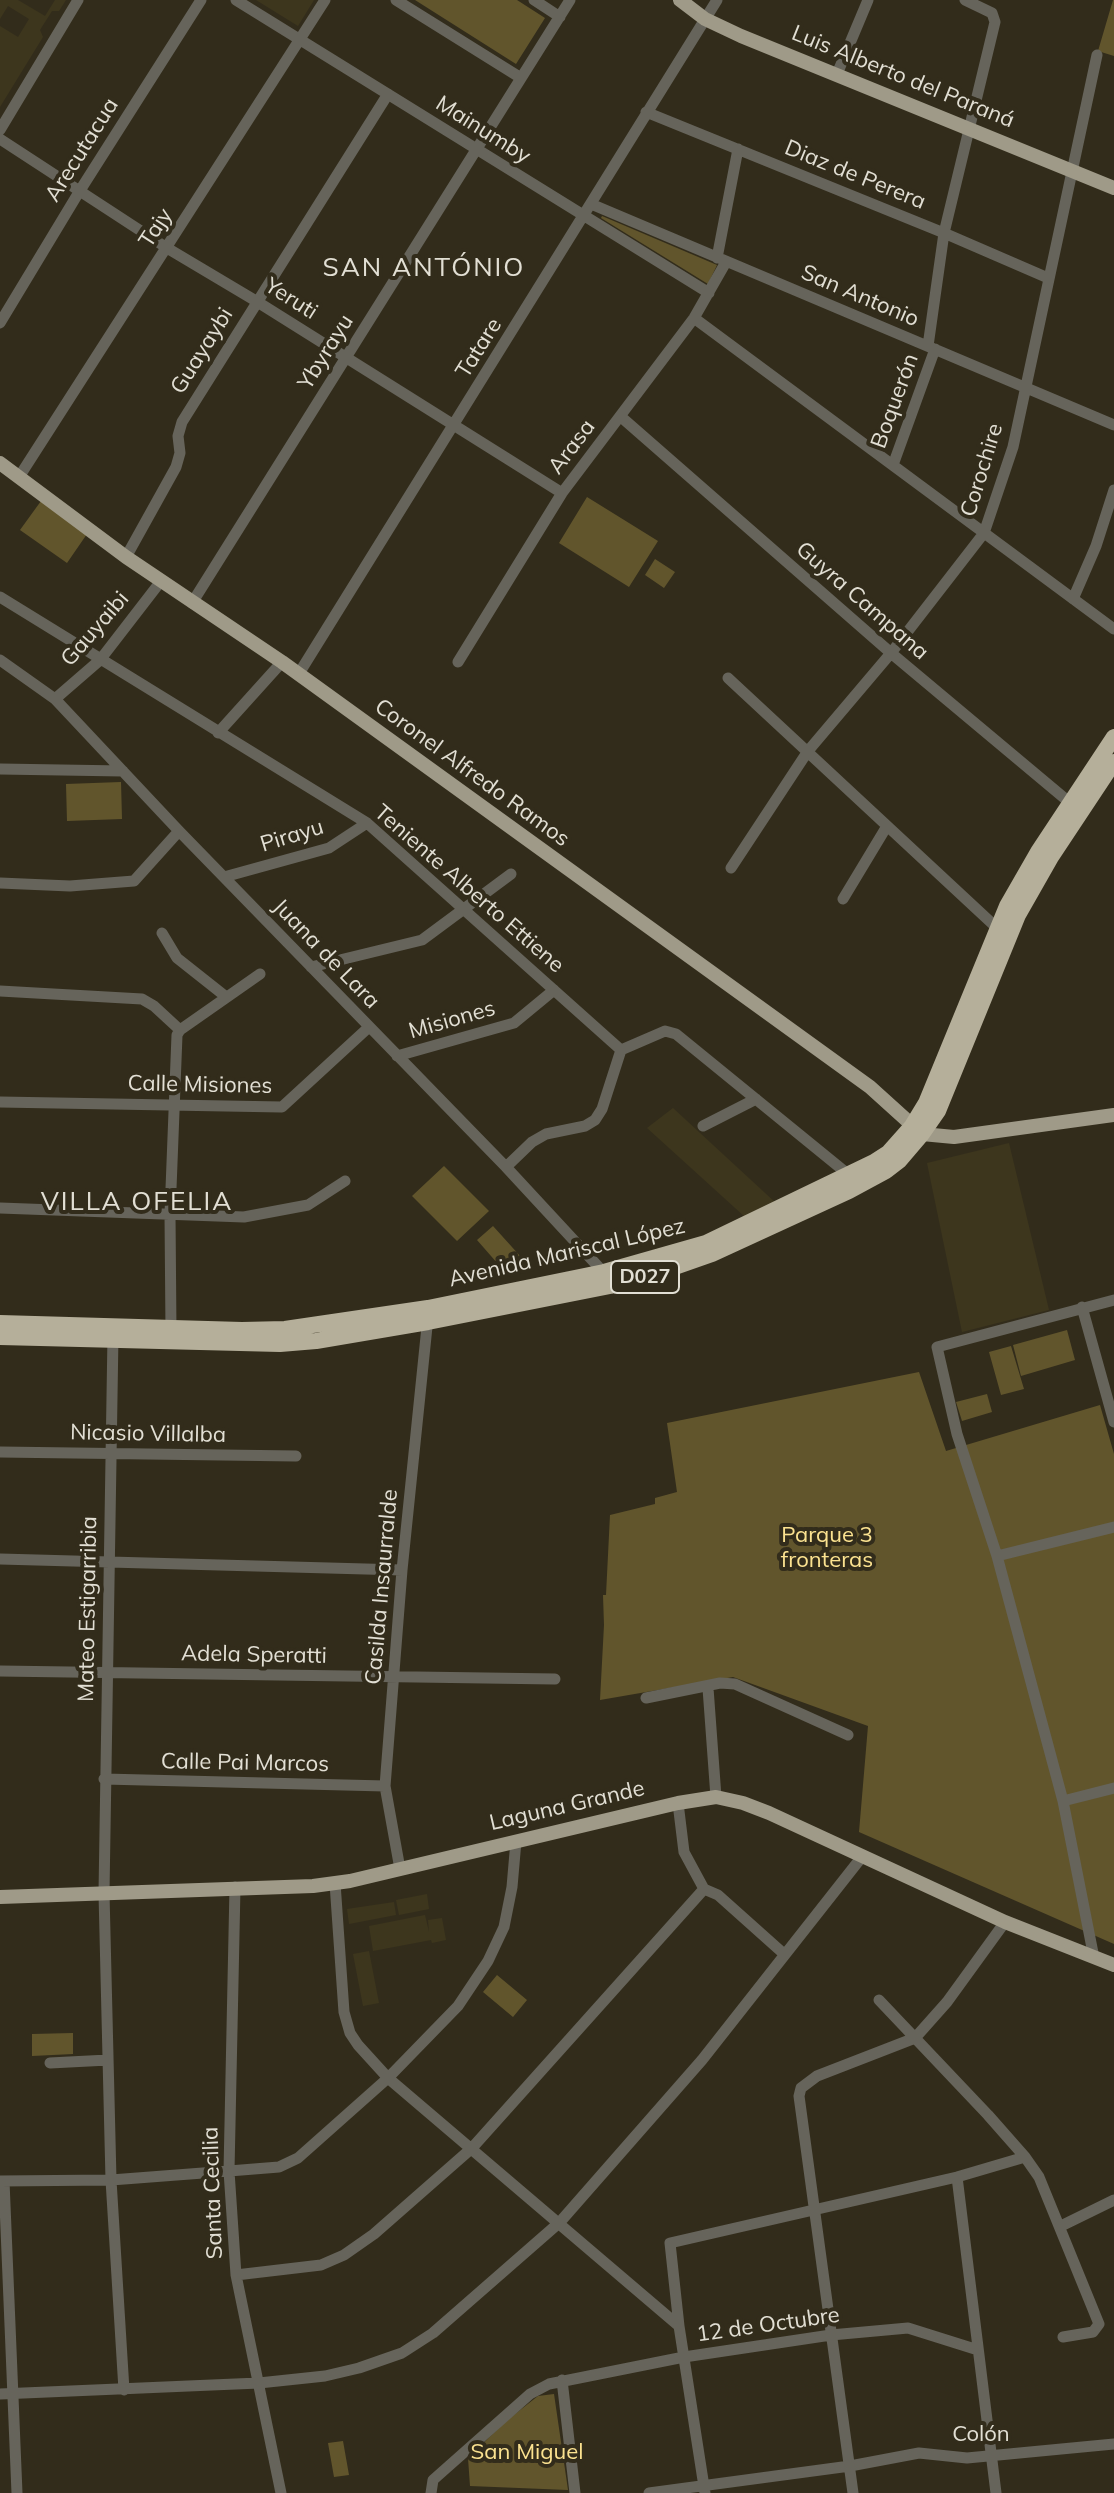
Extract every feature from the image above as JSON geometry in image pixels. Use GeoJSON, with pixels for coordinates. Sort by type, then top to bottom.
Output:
{"type":"FeatureCollection","features":[{"type":"Feature","properties":{"kind":"highway","name":"Avenida Mariscal López"},"geometry":{"type":"LineString","coordinates":[[0,1337],[171,1334],[280,1344],[609,1278],[712,1254],[849,1191],[886,1171],[943,1099],[1018,915],[1114,737]]}},
{"type":"Feature","properties":{"kind":"highway","name":"Avenida Mariscal López"},"geometry":{"type":"LineString","coordinates":[[609,1278],[706,1243],[849,1175],[888,1153],[917,1130],[997,928],[1021,880],[1114,762]]}},
{"type":"Feature","properties":{"kind":"highway","name":"Avenida Mariscal López"},"geometry":{"type":"LineString","coordinates":[[0,1323],[113,1333]]}},
{"type":"Feature","properties":{"kind":"main road","name":"Luis Alberto del Paraná"},"geometry":{"type":"LineString","coordinates":[[680,0],[705,19],[1114,188]]}},
{"type":"Feature","properties":{"kind":"main road","name":"Coronel Alfredo Ramos"},"geometry":{"type":"LineString","coordinates":[[0,463],[126,557],[282,662],[870,1087],[917,1130]]}},
{"type":"Feature","properties":{"kind":"main road"},"geometry":{"type":"LineString","coordinates":[[917,1130],[954,1137],[1114,1115]]}},
{"type":"Feature","properties":{"kind":"main road","name":"Laguna Grande"},"geometry":{"type":"LineString","coordinates":[[0,1897],[335,1883],[678,1803],[716,1797],[769,1813],[1005,1922],[1114,1965]]}},
{"type":"Feature","properties":{"kind":"street"},"geometry":{"type":"LineString","coordinates":[[0,130],[78,0]]}},
{"type":"Feature","properties":{"kind":"street","name":"Arecutacua"},"geometry":{"type":"LineString","coordinates":[[0,323],[201,0]]}},
{"type":"Feature","properties":{"kind":"street","name":"Mainumby"},"geometry":{"type":"LineString","coordinates":[[236,0],[709,293]]}},
{"type":"Feature","properties":{"kind":"street","name":"Tajy"},"geometry":{"type":"LineString","coordinates":[[19,477],[325,0]]}},
{"type":"Feature","properties":{"kind":"street"},"geometry":{"type":"LineString","coordinates":[[396,0],[521,78]]}},
{"type":"Feature","properties":{"kind":"street"},"geometry":{"type":"LineString","coordinates":[[534,0],[560,17]]}},
{"type":"Feature","properties":{"kind":"street","name":"Ybyrayu"},"geometry":{"type":"LineString","coordinates":[[192,603],[570,0]]}},
{"type":"Feature","properties":{"kind":"street","name":"Tatare"},"geometry":{"type":"LineString","coordinates":[[298,675],[717,0]]}},
{"type":"Feature","properties":{"kind":"street"},"geometry":{"type":"LineString","coordinates":[[837,74],[868,0]]}},
{"type":"Feature","properties":{"kind":"street","name":"Boquerón"},"geometry":{"type":"LineString","coordinates":[[893,465],[931,348],[944,233],[995,22],[992,13],[965,0]]}},
{"type":"Feature","properties":{"kind":"street","name":"Corochire"},"geometry":{"type":"LineString","coordinates":[[731,868],[808,751],[891,653],[984,533],[1013,447],[1097,55]]}},
{"type":"Feature","properties":{"kind":"street","name":"Guayaybi"},"geometry":{"type":"LineString","coordinates":[[126,557],[176,467],[182,422],[388,94]]}},
{"type":"Feature","properties":{"kind":"street","name":"Diaz de Perera"},"geometry":{"type":"LineString","coordinates":[[646,112],[1048,278]]}},
{"type":"Feature","properties":{"kind":"street","name":"Yeruti"},"geometry":{"type":"LineString","coordinates":[[0,139],[167,248],[562,493]]}},
{"type":"Feature","properties":{"kind":"street","name":"Arasa"},"geometry":{"type":"LineString","coordinates":[[458,662],[562,493],[694,318],[709,293],[721,260],[738,149]]}},
{"type":"Feature","properties":{"kind":"street","name":"San Antonio"},"geometry":{"type":"LineString","coordinates":[[591,204],[1114,425]]}},
{"type":"Feature","properties":{"kind":"street"},"geometry":{"type":"LineString","coordinates":[[694,318],[1114,629]]}},
{"type":"Feature","properties":{"kind":"street","name":"Guyra Campana"},"geometry":{"type":"LineString","coordinates":[[620,416],[891,653],[1075,808]]}},
{"type":"Feature","properties":{"kind":"street"},"geometry":{"type":"LineString","coordinates":[[1073,599],[1096,546],[1114,490]]}},
{"type":"Feature","properties":{"kind":"street","name":"Gauyaibi"},"geometry":{"type":"LineString","coordinates":[[55,699],[100,660],[161,581]]}},
{"type":"Feature","properties":{"kind":"street","name":"Teniente Alberto Ettiene"},"geometry":{"type":"LineString","coordinates":[[0,597],[367,823],[621,1050]]}},
{"type":"Feature","properties":{"kind":"street","name":"Juana de Lara"},"geometry":{"type":"LineString","coordinates":[[0,660],[55,699],[609,1278]]}},
{"type":"Feature","properties":{"kind":"street"},"geometry":{"type":"LineString","coordinates":[[218,733],[282,662]]}},
{"type":"Feature","properties":{"kind":"street"},"geometry":{"type":"LineString","coordinates":[[728,678],[997,928]]}},
{"type":"Feature","properties":{"kind":"street"},"geometry":{"type":"LineString","coordinates":[[0,769],[123,771]]}},
{"type":"Feature","properties":{"kind":"street","name":"Pirayu"},"geometry":{"type":"LineString","coordinates":[[224,877],[329,848],[367,823]]}},
{"type":"Feature","properties":{"kind":"street"},"geometry":{"type":"LineString","coordinates":[[843,899],[887,826]]}},
{"type":"Feature","properties":{"kind":"street"},"geometry":{"type":"LineString","coordinates":[[0,883],[70,886],[134,881],[179,831]]}},
{"type":"Feature","properties":{"kind":"street"},"geometry":{"type":"LineString","coordinates":[[311,967],[422,940],[511,874]]}},
{"type":"Feature","properties":{"kind":"street"},"geometry":{"type":"LineString","coordinates":[[162,933],[177,958],[225,996]]}},
{"type":"Feature","properties":{"kind":"street"},"geometry":{"type":"LineString","coordinates":[[171,1334],[170,1214],[177,1035],[225,996],[260,974]]}},
{"type":"Feature","properties":{"kind":"street","name":"Misiones"},"geometry":{"type":"LineString","coordinates":[[397,1056],[514,1023],[554,990]]}},
{"type":"Feature","properties":{"kind":"street"},"geometry":{"type":"LineString","coordinates":[[0,991],[142,999],[180,1030]]}},
{"type":"Feature","properties":{"kind":"street","name":"Calle Misiones"},"geometry":{"type":"LineString","coordinates":[[0,1102],[282,1107],[369,1027]]}},
{"type":"Feature","properties":{"kind":"street"},"geometry":{"type":"LineString","coordinates":[[506,1167],[532,1142],[546,1134],[585,1126],[595,1120],[602,1109],[621,1050],[645,1038],[670,1031],[849,1175]]}},
{"type":"Feature","properties":{"kind":"street"},"geometry":{"type":"LineString","coordinates":[[703,1126],[756,1099]]}},
{"type":"Feature","properties":{"kind":"street"},"geometry":{"type":"LineString","coordinates":[[0,1208],[244,1217],[308,1205],[345,1181]]}},
{"type":"Feature","properties":{"kind":"street"},"geometry":{"type":"LineString","coordinates":[[1094,1958],[1063,1801],[997,1556],[957,1434],[937,1347],[1114,1300]]}},
{"type":"Feature","properties":{"kind":"street"},"geometry":{"type":"LineString","coordinates":[[1082,1307],[1114,1422]]}},
{"type":"Feature","properties":{"kind":"street","name":"Casilda Insaurralde"},"geometry":{"type":"LineString","coordinates":[[400,1869],[385,1786],[402,1570],[428,1315]]}},
{"type":"Feature","properties":{"kind":"street","name":"Mateo Estigarribia"},"geometry":{"type":"LineString","coordinates":[[113,1333],[104,1893],[111,2180],[124,2390]]}},
{"type":"Feature","properties":{"kind":"street","name":"Nicasio Villalba"},"geometry":{"type":"LineString","coordinates":[[0,1452],[296,1456]]}},
{"type":"Feature","properties":{"kind":"street"},"geometry":{"type":"LineString","coordinates":[[997,1556],[1114,1527]]}},
{"type":"Feature","properties":{"kind":"street"},"geometry":{"type":"LineString","coordinates":[[0,1559],[402,1570]]}},
{"type":"Feature","properties":{"kind":"street","name":"Adela Speratti"},"geometry":{"type":"LineString","coordinates":[[0,1671],[555,1679]]}},
{"type":"Feature","properties":{"kind":"street"},"geometry":{"type":"LineString","coordinates":[[646,1698],[708,1688],[720,1683],[735,1684],[848,1735]]}},
{"type":"Feature","properties":{"kind":"street"},"geometry":{"type":"LineString","coordinates":[[708,1688],[716,1797]]}},
{"type":"Feature","properties":{"kind":"street","name":"Calle Pai Marcos"},"geometry":{"type":"LineString","coordinates":[[104,1779],[385,1786]]}},
{"type":"Feature","properties":{"kind":"street"},"geometry":{"type":"LineString","coordinates":[[1063,1801],[1114,1788]]}},
{"type":"Feature","properties":{"kind":"street"},"geometry":{"type":"LineString","coordinates":[[678,1803],[684,1852],[704,1889],[725,1901],[784,1954]]}},
{"type":"Feature","properties":{"kind":"street"},"geometry":{"type":"LineString","coordinates":[[17,2493],[2,2181],[111,2180],[229,2171],[279,2167],[298,2158],[388,2078],[458,2006],[488,1961],[504,1927],[516,1841]]}},
{"type":"Feature","properties":{"kind":"street"},"geometry":{"type":"LineString","coordinates":[[0,2394],[259,2383],[325,2376],[402,2353],[433,2333],[560,2222],[702,2060],[861,1858]]}},
{"type":"Feature","properties":{"kind":"street"},"geometry":{"type":"LineString","coordinates":[[335,1883],[344,2012],[350,2033],[358,2045],[388,2078],[679,2326]]}},
{"type":"Feature","properties":{"kind":"street","name":"Santa Cecilia"},"geometry":{"type":"LineString","coordinates":[[235,1887],[229,2171],[236,2275],[281,2493]]}},
{"type":"Feature","properties":{"kind":"street"},"geometry":{"type":"LineString","coordinates":[[236,2275],[321,2265],[344,2255],[374,2234],[472,2148],[704,1889]]}},
{"type":"Feature","properties":{"kind":"street"},"geometry":{"type":"LineString","coordinates":[[853,2493],[799,2096],[801,2088],[817,2076],[915,2038],[947,2002],[1005,1922]]}},
{"type":"Feature","properties":{"kind":"street"},"geometry":{"type":"LineString","coordinates":[[879,2000],[1025,2157],[1039,2177],[1099,2324],[1093,2332],[1063,2337]]}},
{"type":"Feature","properties":{"kind":"street"},"geometry":{"type":"LineString","coordinates":[[50,2063],[108,2060]]}},
{"type":"Feature","properties":{"kind":"street"},"geometry":{"type":"LineString","coordinates":[[704,2488],[679,2326],[670,2243],[957,2177],[1025,2157]]}},
{"type":"Feature","properties":{"kind":"street"},"geometry":{"type":"LineString","coordinates":[[957,2177],[996,2493]]}},
{"type":"Feature","properties":{"kind":"street"},"geometry":{"type":"LineString","coordinates":[[1061,2226],[1114,2200]]}},
{"type":"Feature","properties":{"kind":"street","name":"12 de Octubre"},"geometry":{"type":"LineString","coordinates":[[431,2493],[433,2480],[530,2394],[562,2380],[684,2357],[831,2335],[908,2328],[978,2350]]}},
{"type":"Feature","properties":{"kind":"street"},"geometry":{"type":"LineString","coordinates":[[562,2380],[575,2493]]}},
{"type":"Feature","properties":{"kind":"street","name":"Colón"},"geometry":{"type":"LineString","coordinates":[[649,2493],[704,2488],[919,2453],[967,2458],[993,2457],[1114,2444]]}},
{"type":"Feature","properties":{"kind":"shaded area"},"geometry":{"type":"Polygon","coordinates":[[[0,0],[18,0],[45,16],[55,0],[66,0],[59,11],[52,11],[40,30],[43,37],[0,107],[0,26],[18,37],[29,19],[8,6],[0,19],[0,0]]]}},
{"type":"Feature","properties":{"kind":"shaded area"},"geometry":{"type":"Polygon","coordinates":[[[256,0],[314,0],[298,26],[256,0]]]}},
{"type":"Feature","properties":{"kind":"shaded area"},"geometry":{"type":"Polygon","coordinates":[[[673,1108],[777,1204],[745,1217],[647,1128],[673,1108]]]}},
{"type":"Feature","properties":{"kind":"shaded area"},"geometry":{"type":"Polygon","coordinates":[[[1009,1143],[1049,1310],[962,1332],[927,1163],[1009,1143]]]}},
{"type":"Feature","properties":{"kind":"shaded area"},"geometry":{"type":"Polygon","coordinates":[[[427,1894],[429,1909],[399,1915],[396,1900],[427,1894]]]}},
{"type":"Feature","properties":{"kind":"shaded area"},"geometry":{"type":"Polygon","coordinates":[[[394,1902],[396,1915],[349,1924],[347,1909],[394,1902]]]}},
{"type":"Feature","properties":{"kind":"shaded area"},"geometry":{"type":"Polygon","coordinates":[[[425,1915],[429,1932],[428,1920],[442,1918],[446,1940],[373,1951],[369,1926],[425,1915]]]}},
{"type":"Feature","properties":{"kind":"shaded area"},"geometry":{"type":"Polygon","coordinates":[[[369,1951],[379,2003],[363,2006],[353,1954],[369,1951]]]}},
{"type":"Feature","properties":{"kind":"green space"},"geometry":{"type":"Polygon","coordinates":[[[415,0],[517,0],[545,18],[516,64],[415,0]]]}},
{"type":"Feature","properties":{"kind":"green space"},"geometry":{"type":"Polygon","coordinates":[[[1114,0],[1114,56],[1098,51],[1114,0]]]}},
{"type":"Feature","properties":{"kind":"green space"},"geometry":{"type":"Polygon","coordinates":[[[601,218],[717,265],[708,284],[601,218]]]}},
{"type":"Feature","properties":{"kind":"green space"},"geometry":{"type":"Polygon","coordinates":[[[587,497],[658,541],[629,587],[559,543],[587,497]]]}},
{"type":"Feature","properties":{"kind":"green space"},"geometry":{"type":"Polygon","coordinates":[[[41,501],[87,534],[67,563],[20,530],[41,501]]]}},
{"type":"Feature","properties":{"kind":"green space"},"geometry":{"type":"Polygon","coordinates":[[[655,559],[675,572],[664,588],[645,575],[655,559]]]}},
{"type":"Feature","properties":{"kind":"green space"},"geometry":{"type":"Polygon","coordinates":[[[121,782],[122,819],[67,821],[66,784],[121,782]]]}},
{"type":"Feature","properties":{"kind":"green space"},"geometry":{"type":"Polygon","coordinates":[[[444,1166],[489,1211],[457,1241],[412,1196],[444,1166]]]}},
{"type":"Feature","properties":{"kind":"green space"},"geometry":{"type":"Polygon","coordinates":[[[493,1226],[521,1257],[505,1272],[477,1240],[493,1226]]]}},
{"type":"Feature","properties":{"kind":"green space"},"geometry":{"type":"Polygon","coordinates":[[[1067,1330],[1075,1360],[1021,1376],[1013,1345],[1067,1330]]]}},
{"type":"Feature","properties":{"kind":"green space"},"geometry":{"type":"Polygon","coordinates":[[[1011,1346],[1024,1389],[1001,1395],[989,1352],[1011,1346]]]}},
{"type":"Feature","properties":{"kind":"green space","name":"Parque 3 fronteras"},"geometry":{"type":"Polygon","coordinates":[[[919,1372],[946,1451],[1100,1405],[1114,1454],[1114,1944],[859,1832],[868,1726],[733,1677],[600,1700],[603,1595],[606,1595],[610,1515],[655,1504],[655,1498],[677,1492],[667,1423],[919,1372]]]}},
{"type":"Feature","properties":{"kind":"green space"},"geometry":{"type":"Polygon","coordinates":[[[987,1394],[992,1412],[962,1421],[956,1402],[987,1394]]]}},
{"type":"Feature","properties":{"kind":"green space"},"geometry":{"type":"Polygon","coordinates":[[[497,1975],[527,2000],[513,2017],[483,1992],[497,1975]]]}},
{"type":"Feature","properties":{"kind":"green space"},"geometry":{"type":"Polygon","coordinates":[[[73,2033],[73,2054],[32,2056],[32,2034],[73,2033]]]}},
{"type":"Feature","properties":{"kind":"green space","name":"San Miguel"},"geometry":{"type":"Polygon","coordinates":[[[554,2394],[568,2490],[470,2486],[468,2458],[505,2422],[538,2396],[554,2394]]]}},
{"type":"Feature","properties":{"kind":"green space"},"geometry":{"type":"Polygon","coordinates":[[[343,2441],[349,2475],[334,2477],[328,2443],[343,2441]]]}},
{"type":"Feature","properties":{"kind":"district","name":"SAN ANTÓNIO"},"geometry":{"type":"Point","coordinates":[424,268]}},
{"type":"Feature","properties":{"kind":"district","name":"VILLA OFELIA"},"geometry":{"type":"Point","coordinates":[137,1202]}}]}
